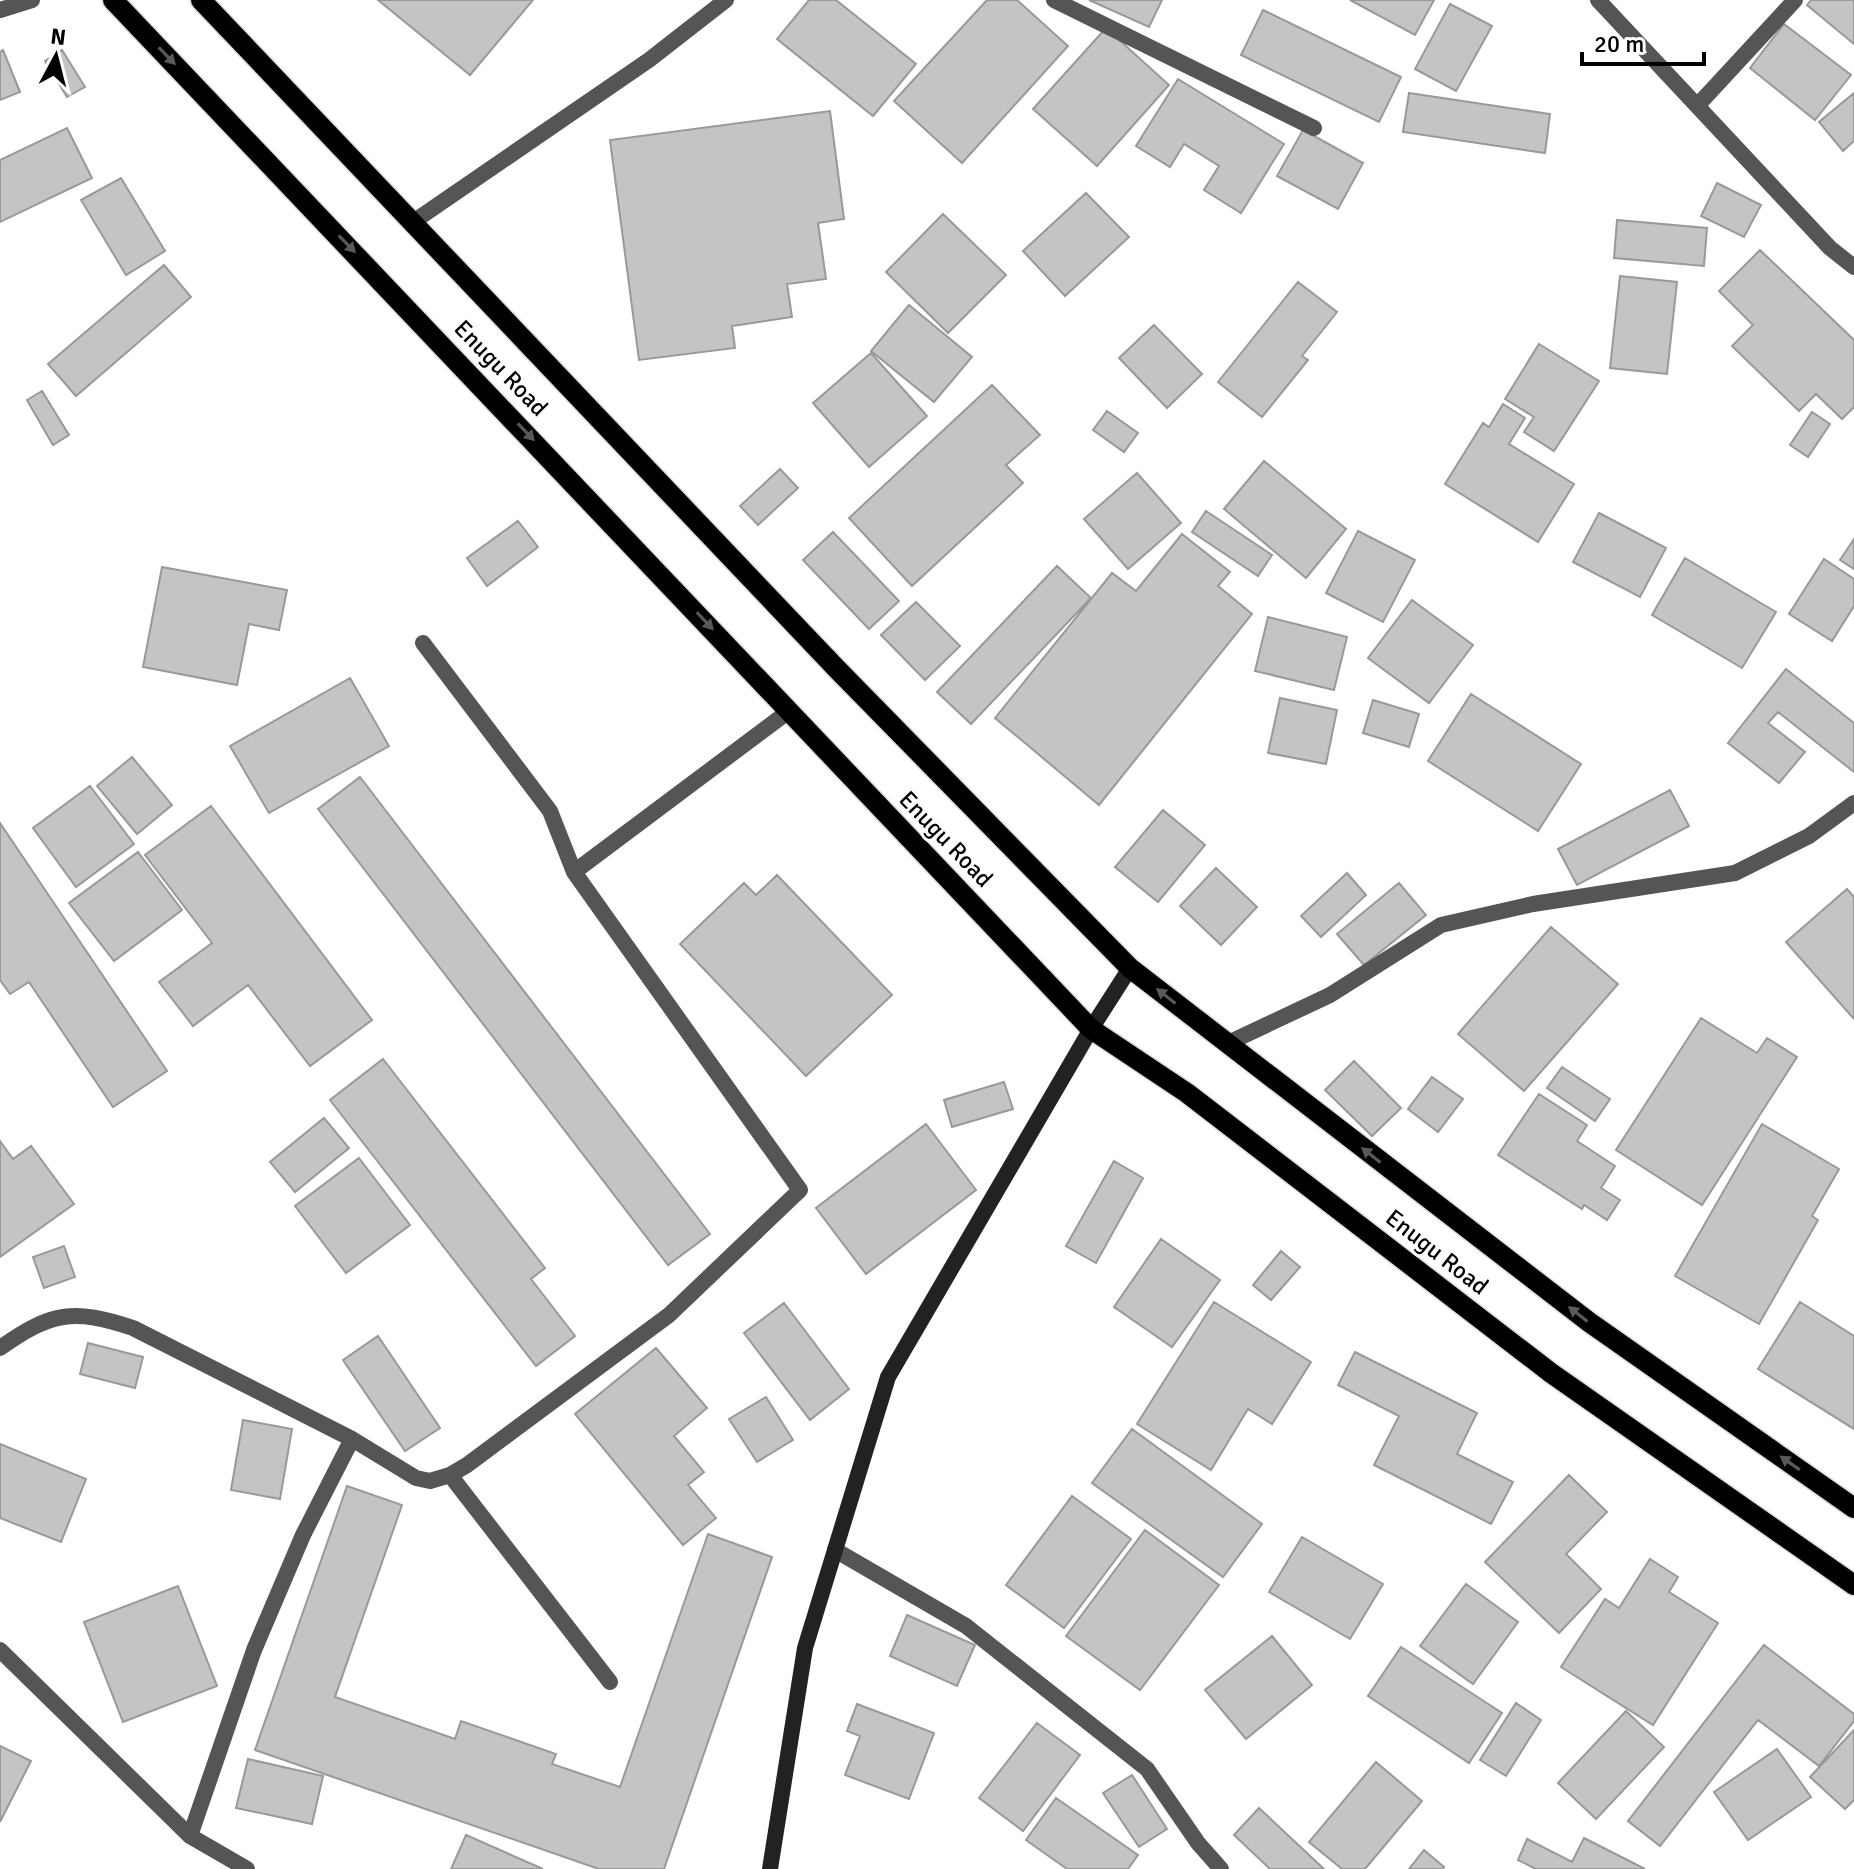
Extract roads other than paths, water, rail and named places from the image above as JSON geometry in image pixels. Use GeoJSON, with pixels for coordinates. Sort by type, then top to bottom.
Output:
{"type":"FeatureCollection","features":[{"type":"Feature","properties":{"kind":"main road","name":"Enugu Road"},"geometry":{"type":"LineString","coordinates":[[113,0],[1091,1029],[1187,1093],[1551,1373],[1854,1585]]}},
{"type":"Feature","properties":{"kind":"main road"},"geometry":{"type":"LineString","coordinates":[[201,0],[836,668],[1130,968],[1589,1322],[1854,1508]]}},
{"type":"Feature","properties":{"kind":"street"},"geometry":{"type":"LineString","coordinates":[[0,10],[32,0]]}},
{"type":"Feature","properties":{"kind":"street"},"geometry":{"type":"LineString","coordinates":[[413,222],[649,60],[726,0]]}},
{"type":"Feature","properties":{"kind":"street"},"geometry":{"type":"LineString","coordinates":[[1054,0],[1314,128]]}},
{"type":"Feature","properties":{"kind":"street"},"geometry":{"type":"LineString","coordinates":[[1598,0],[1830,248],[1854,267]]}},
{"type":"Feature","properties":{"kind":"street"},"geometry":{"type":"LineString","coordinates":[[1697,106],[1795,0]]}},
{"type":"Feature","properties":{"kind":"street"},"geometry":{"type":"LineString","coordinates":[[0,1348],[49,1318],[70,1314],[99,1317],[133,1328],[352,1439],[416,1478],[430,1481],[450,1475],[669,1315],[800,1190],[574,872],[550,811],[423,643]]}},
{"type":"Feature","properties":{"kind":"street"},"geometry":{"type":"LineString","coordinates":[[574,872],[789,711]]}},
{"type":"Feature","properties":{"kind":"street"},"geometry":{"type":"LineString","coordinates":[[1226,1044],[1330,995],[1441,925],[1533,904],[1735,873],[1809,836],[1854,803]]}},
{"type":"Feature","properties":{"kind":"street"},"geometry":{"type":"LineString","coordinates":[[770,1869],[805,1648],[888,1377],[1091,1029],[1130,968]]}},
{"type":"Feature","properties":{"kind":"street"},"geometry":{"type":"LineString","coordinates":[[190,1836],[254,1650],[303,1535],[352,1439]]}},
{"type":"Feature","properties":{"kind":"street"},"geometry":{"type":"LineString","coordinates":[[450,1475],[610,1682]]}},
{"type":"Feature","properties":{"kind":"street"},"geometry":{"type":"LineString","coordinates":[[835,1550],[966,1626],[1147,1769],[1198,1843],[1221,1869]]}},
{"type":"Feature","properties":{"kind":"street"},"geometry":{"type":"LineString","coordinates":[[0,1650],[190,1836],[247,1869]]}}]}
